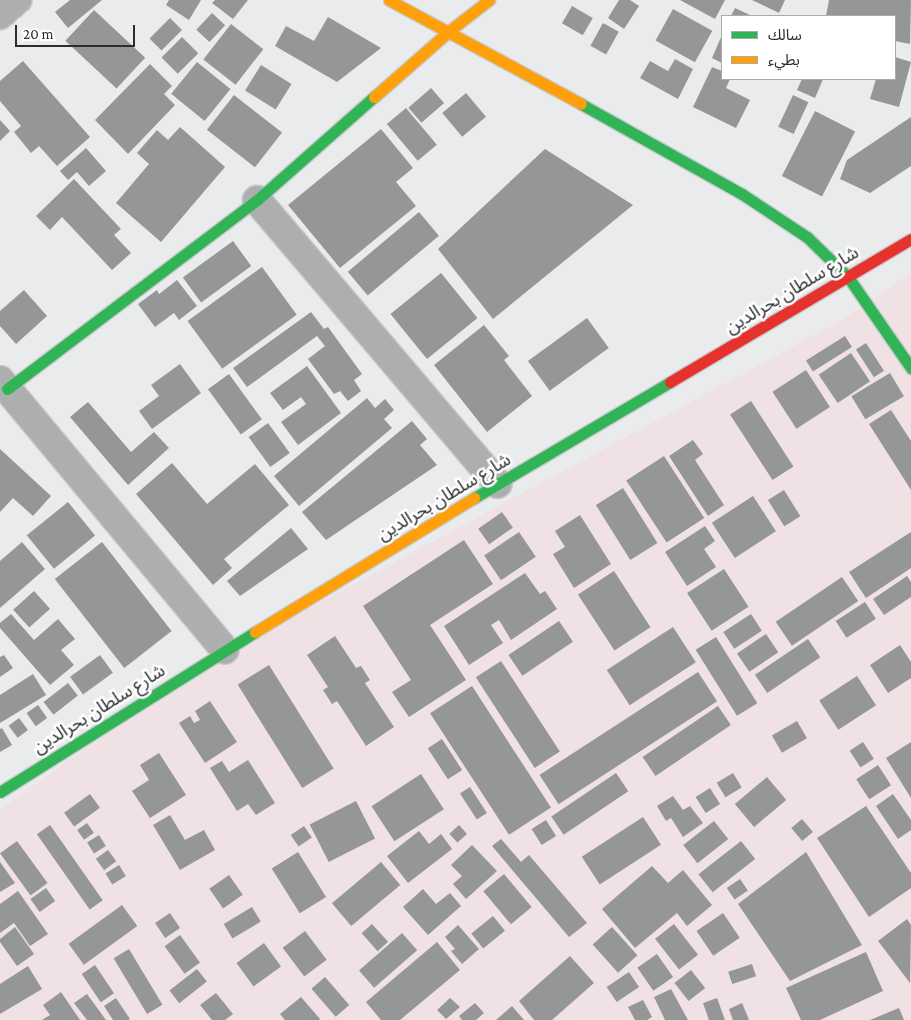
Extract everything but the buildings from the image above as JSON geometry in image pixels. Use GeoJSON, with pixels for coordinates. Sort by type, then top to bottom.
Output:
{"type":"FeatureCollection","features":[{"type":"Feature","properties":{"kind":"street"},"geometry":{"type":"LineString","coordinates":[[0,15],[17,0]]}},
{"type":"Feature","properties":{"kind":"street"},"geometry":{"type":"LineString","coordinates":[[389,0],[449,31],[742,194],[807,237],[848,277],[911,368]]}},
{"type":"Feature","properties":{"kind":"street"},"geometry":{"type":"LineString","coordinates":[[225,650],[4,384],[257,200],[449,31],[489,0]]}},
{"type":"Feature","properties":{"kind":"street"},"geometry":{"type":"LineString","coordinates":[[257,200],[498,484]]}},
{"type":"Feature","properties":{"kind":"street","name":"شارع سلطان بحرالدين"},"geometry":{"type":"LineString","coordinates":[[0,792],[225,650],[498,484],[911,239]]}},
{"type":"Feature","properties":{"kind":"shaded area"},"geometry":{"type":"Polygon","coordinates":[[[911,273],[911,1020],[0,1020],[0,810],[89,746],[299,614],[837,323],[911,273]]]}},
{"type":"Feature","properties":{"kind":"traffic: fast"},"geometry":{"type":"LineString","coordinates":[[7,389],[257,200],[374,97]]}},
{"type":"Feature","properties":{"kind":"traffic: fast"},"geometry":{"type":"LineString","coordinates":[[581,104],[742,194],[807,237],[848,277],[911,368]]}},
{"type":"Feature","properties":{"kind":"traffic: fast"},"geometry":{"type":"LineString","coordinates":[[474,498],[670,382]]}},
{"type":"Feature","properties":{"kind":"traffic: fast"},"geometry":{"type":"LineString","coordinates":[[0,792],[255,632]]}},
{"type":"Feature","properties":{"kind":"traffic: slow"},"geometry":{"type":"LineString","coordinates":[[389,0],[581,104]]}},
{"type":"Feature","properties":{"kind":"traffic: slow"},"geometry":{"type":"LineString","coordinates":[[374,97],[449,31],[489,0]]}},
{"type":"Feature","properties":{"kind":"traffic: slow"},"geometry":{"type":"LineString","coordinates":[[255,632],[474,498]]}},
{"type":"Feature","properties":{"kind":"traffic: jam"},"geometry":{"type":"LineString","coordinates":[[670,382],[911,239]]}}]}
